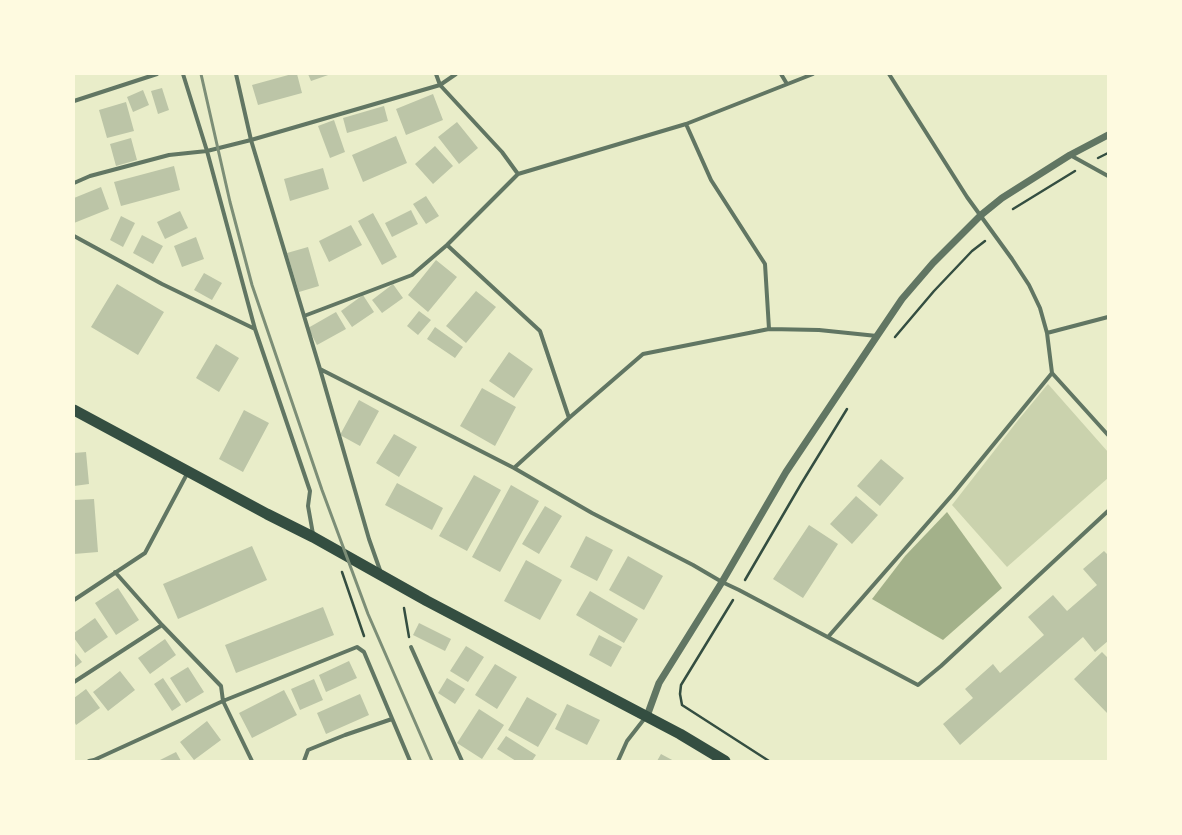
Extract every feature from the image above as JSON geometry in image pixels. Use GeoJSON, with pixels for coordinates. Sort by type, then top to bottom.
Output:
{"type":"FeatureCollection","features":[{"type":"Feature","properties":{"kind":"highway"},"geometry":{"type":"LineString","coordinates":[[74,410],[267,514],[313,537],[441,608],[647,716],[725,761]]}},
{"type":"Feature","properties":{"kind":"street"},"geometry":{"type":"LineString","coordinates":[[74,101],[157,74]]}},
{"type":"Feature","properties":{"kind":"street"},"geometry":{"type":"LineString","coordinates":[[183,74],[207,151],[255,329],[310,491],[308,506],[313,537]]}},
{"type":"Feature","properties":{"kind":"street"},"geometry":{"type":"LineString","coordinates":[[236,74],[251,140],[320,369],[369,539],[382,576]]}},
{"type":"Feature","properties":{"kind":"street"},"geometry":{"type":"LineString","coordinates":[[436,74],[440,85],[502,152],[518,174]]}},
{"type":"Feature","properties":{"kind":"street"},"geometry":{"type":"LineString","coordinates":[[74,182],[90,176],[169,155],[207,151],[251,140],[440,85],[456,74]]}},
{"type":"Feature","properties":{"kind":"street"},"geometry":{"type":"LineString","coordinates":[[781,74],[787,84]]}},
{"type":"Feature","properties":{"kind":"street"},"geometry":{"type":"LineString","coordinates":[[304,316],[412,276],[447,245],[518,174],[686,124],[813,74]]}},
{"type":"Feature","properties":{"kind":"street"},"geometry":{"type":"LineString","coordinates":[[890,74],[967,197],[1012,259],[1029,286],[1040,308],[1048,333],[1052,373],[1108,435]]}},
{"type":"Feature","properties":{"kind":"street"},"geometry":{"type":"LineString","coordinates":[[686,124],[711,180],[765,264],[769,329]]}},
{"type":"Feature","properties":{"kind":"street"},"geometry":{"type":"LineString","coordinates":[[618,761],[627,741],[647,716],[659,683],[722,582],[786,472],[902,299],[933,263],[981,215],[1002,198],[1070,155],[1108,135]]}},
{"type":"Feature","properties":{"kind":"street"},"geometry":{"type":"LineString","coordinates":[[1070,155],[1108,176]]}},
{"type":"Feature","properties":{"kind":"street"},"geometry":{"type":"LineString","coordinates":[[74,236],[162,284],[255,329]]}},
{"type":"Feature","properties":{"kind":"street"},"geometry":{"type":"LineString","coordinates":[[447,245],[540,331],[569,418]]}},
{"type":"Feature","properties":{"kind":"street"},"geometry":{"type":"LineString","coordinates":[[1048,333],[1108,317]]}},
{"type":"Feature","properties":{"kind":"street"},"geometry":{"type":"LineString","coordinates":[[514,468],[643,354],[769,329],[819,330],[877,336]]}},
{"type":"Feature","properties":{"kind":"street"},"geometry":{"type":"LineString","coordinates":[[320,369],[514,468],[592,513],[918,685],[941,666],[1108,510]]}},
{"type":"Feature","properties":{"kind":"street"},"geometry":{"type":"LineString","coordinates":[[828,637],[953,494],[1052,373]]}},
{"type":"Feature","properties":{"kind":"street"},"geometry":{"type":"LineString","coordinates":[[74,600],[145,553],[188,472]]}},
{"type":"Feature","properties":{"kind":"street"},"geometry":{"type":"LineString","coordinates":[[115,572],[162,625],[221,686],[223,701],[252,761]]}},
{"type":"Feature","properties":{"kind":"street"},"geometry":{"type":"LineString","coordinates":[[74,682],[162,625]]}},
{"type":"Feature","properties":{"kind":"street"},"geometry":{"type":"LineString","coordinates":[[89,761],[223,701],[357,647],[364,652],[410,761]]}},
{"type":"Feature","properties":{"kind":"street"},"geometry":{"type":"LineString","coordinates":[[410,647],[462,761]]}},
{"type":"Feature","properties":{"kind":"street"},"geometry":{"type":"LineString","coordinates":[[304,761],[308,750],[345,735],[392,719]]}},
{"type":"Feature","properties":{"kind":"path"},"geometry":{"type":"LineString","coordinates":[[1007,213],[1086,164],[1108,153]]}},
{"type":"Feature","properties":{"kind":"path"},"geometry":{"type":"LineString","coordinates":[[891,341],[934,291],[972,251],[994,234]]}},
{"type":"Feature","properties":{"kind":"path"},"geometry":{"type":"LineString","coordinates":[[769,761],[682,705],[680,694],[681,686],[849,405]]}},
{"type":"Feature","properties":{"kind":"path"},"geometry":{"type":"LineString","coordinates":[[342,572],[364,636],[357,647]]}},
{"type":"Feature","properties":{"kind":"path"},"geometry":{"type":"LineString","coordinates":[[404,608],[410,647]]}},
{"type":"Feature","properties":{"kind":"shaded area"},"geometry":{"type":"Polygon","coordinates":[[[1048,384],[1108,452],[1108,478],[1007,567],[952,505],[1048,384]]]}},
{"type":"Feature","properties":{"kind":"shaded area"},"geometry":{"type":"Polygon","coordinates":[[[947,512],[1002,588],[943,640],[872,599],[905,556],[947,512]]]}},
{"type":"Feature","properties":{"kind":"building"},"geometry":{"type":"Polygon","coordinates":[[[297,74],[302,93],[258,105],[252,85],[297,74]]]}},
{"type":"Feature","properties":{"kind":"building"},"geometry":{"type":"Polygon","coordinates":[[[308,74],[331,74],[311,81],[308,74]]]}},
{"type":"Feature","properties":{"kind":"building"},"geometry":{"type":"Polygon","coordinates":[[[162,88],[169,110],[158,114],[151,91],[162,88]]]}},
{"type":"Feature","properties":{"kind":"building"},"geometry":{"type":"Polygon","coordinates":[[[143,90],[149,105],[133,112],[127,97],[143,90]]]}},
{"type":"Feature","properties":{"kind":"building"},"geometry":{"type":"Polygon","coordinates":[[[433,94],[443,120],[406,135],[396,109],[433,94]]]}},
{"type":"Feature","properties":{"kind":"building"},"geometry":{"type":"Polygon","coordinates":[[[126,102],[134,131],[107,138],[99,110],[126,102]]]}},
{"type":"Feature","properties":{"kind":"building"},"geometry":{"type":"Polygon","coordinates":[[[384,106],[388,121],[347,133],[343,118],[384,106]]]}},
{"type":"Feature","properties":{"kind":"building"},"geometry":{"type":"Polygon","coordinates":[[[334,120],[345,152],[330,158],[318,126],[334,120]]]}},
{"type":"Feature","properties":{"kind":"building"},"geometry":{"type":"Polygon","coordinates":[[[457,122],[478,148],[459,164],[438,137],[457,122]]]}},
{"type":"Feature","properties":{"kind":"building"},"geometry":{"type":"Polygon","coordinates":[[[396,136],[407,163],[363,182],[352,155],[396,136]]]}},
{"type":"Feature","properties":{"kind":"building"},"geometry":{"type":"Polygon","coordinates":[[[131,138],[137,160],[116,166],[110,144],[131,138]]]}},
{"type":"Feature","properties":{"kind":"building"},"geometry":{"type":"Polygon","coordinates":[[[435,146],[453,166],[433,184],[415,164],[435,146]]]}},
{"type":"Feature","properties":{"kind":"building"},"geometry":{"type":"Polygon","coordinates":[[[174,166],[180,190],[121,206],[114,182],[174,166]]]}},
{"type":"Feature","properties":{"kind":"building"},"geometry":{"type":"Polygon","coordinates":[[[323,168],[329,189],[290,201],[284,179],[323,168]]]}},
{"type":"Feature","properties":{"kind":"building"},"geometry":{"type":"Polygon","coordinates":[[[101,187],[109,209],[74,223],[74,198],[101,187]]]}},
{"type":"Feature","properties":{"kind":"building"},"geometry":{"type":"Polygon","coordinates":[[[426,196],[439,216],[426,224],[413,204],[426,196]]]}},
{"type":"Feature","properties":{"kind":"building"},"geometry":{"type":"Polygon","coordinates":[[[411,210],[418,224],[392,237],[385,223],[411,210]]]}},
{"type":"Feature","properties":{"kind":"building"},"geometry":{"type":"Polygon","coordinates":[[[180,211],[188,228],[165,239],[157,222],[180,211]]]}},
{"type":"Feature","properties":{"kind":"building"},"geometry":{"type":"Polygon","coordinates":[[[373,213],[397,257],[382,265],[358,221],[373,213]]]}},
{"type":"Feature","properties":{"kind":"building"},"geometry":{"type":"Polygon","coordinates":[[[121,216],[135,223],[123,247],[110,240],[121,216]]]}},
{"type":"Feature","properties":{"kind":"building"},"geometry":{"type":"Polygon","coordinates":[[[351,225],[362,245],[329,262],[319,241],[351,225]]]}},
{"type":"Feature","properties":{"kind":"building"},"geometry":{"type":"Polygon","coordinates":[[[142,235],[163,246],[153,264],[133,253],[142,235]]]}},
{"type":"Feature","properties":{"kind":"building"},"geometry":{"type":"Polygon","coordinates":[[[196,237],[204,259],[182,267],[174,246],[196,237]]]}},
{"type":"Feature","properties":{"kind":"building"},"geometry":{"type":"Polygon","coordinates":[[[308,247],[319,286],[299,292],[287,253],[308,247]]]}},
{"type":"Feature","properties":{"kind":"building"},"geometry":{"type":"Polygon","coordinates":[[[436,260],[457,277],[428,312],[408,295],[436,260]]]}},
{"type":"Feature","properties":{"kind":"building"},"geometry":{"type":"Polygon","coordinates":[[[204,273],[222,283],[212,300],[194,290],[204,273]]]}},
{"type":"Feature","properties":{"kind":"building"},"geometry":{"type":"Polygon","coordinates":[[[117,284],[164,312],[138,355],[91,327],[117,284]]]}},
{"type":"Feature","properties":{"kind":"building"},"geometry":{"type":"Polygon","coordinates":[[[393,284],[403,298],[382,313],[372,300],[393,284]]]}},
{"type":"Feature","properties":{"kind":"building"},"geometry":{"type":"Polygon","coordinates":[[[476,291],[496,307],[466,343],[446,326],[476,291]]]}},
{"type":"Feature","properties":{"kind":"building"},"geometry":{"type":"Polygon","coordinates":[[[363,295],[374,312],[352,327],[341,311],[363,295]]]}},
{"type":"Feature","properties":{"kind":"building"},"geometry":{"type":"Polygon","coordinates":[[[419,311],[431,320],[418,335],[407,326],[419,311]]]}},
{"type":"Feature","properties":{"kind":"building"},"geometry":{"type":"Polygon","coordinates":[[[336,312],[346,329],[317,345],[308,328],[336,312]]]}},
{"type":"Feature","properties":{"kind":"building"},"geometry":{"type":"Polygon","coordinates":[[[435,327],[463,347],[455,358],[427,339],[435,327]]]}},
{"type":"Feature","properties":{"kind":"building"},"geometry":{"type":"Polygon","coordinates":[[[216,344],[239,358],[219,392],[196,378],[216,344]]]}},
{"type":"Feature","properties":{"kind":"building"},"geometry":{"type":"Polygon","coordinates":[[[509,352],[533,369],[514,398],[489,381],[509,352]]]}},
{"type":"Feature","properties":{"kind":"building"},"geometry":{"type":"Polygon","coordinates":[[[482,388],[516,407],[495,446],[460,426],[482,388]]]}},
{"type":"Feature","properties":{"kind":"building"},"geometry":{"type":"Polygon","coordinates":[[[359,400],[379,411],[360,446],[340,435],[359,400]]]}},
{"type":"Feature","properties":{"kind":"building"},"geometry":{"type":"Polygon","coordinates":[[[244,410],[269,423],[243,472],[219,459],[244,410]]]}},
{"type":"Feature","properties":{"kind":"building"},"geometry":{"type":"Polygon","coordinates":[[[394,434],[417,447],[399,477],[376,463],[394,434]]]}},
{"type":"Feature","properties":{"kind":"building"},"geometry":{"type":"Polygon","coordinates":[[[86,452],[89,484],[74,486],[74,453],[86,452]]]}},
{"type":"Feature","properties":{"kind":"building"},"geometry":{"type":"Polygon","coordinates":[[[881,459],[904,478],[880,506],[857,486],[881,459]]]}},
{"type":"Feature","properties":{"kind":"building"},"geometry":{"type":"Polygon","coordinates":[[[474,475],[501,490],[467,551],[439,536],[474,475]]]}},
{"type":"Feature","properties":{"kind":"building"},"geometry":{"type":"Polygon","coordinates":[[[397,483],[443,508],[432,530],[385,505],[397,483]]]}},
{"type":"Feature","properties":{"kind":"building"},"geometry":{"type":"Polygon","coordinates":[[[511,485],[539,501],[500,572],[472,557],[511,485]]]}},
{"type":"Feature","properties":{"kind":"building"},"geometry":{"type":"Polygon","coordinates":[[[856,496],[878,515],[852,544],[830,524],[856,496]]]}},
{"type":"Feature","properties":{"kind":"building"},"geometry":{"type":"Polygon","coordinates":[[[94,499],[98,552],[74,554],[74,500],[94,499]]]}},
{"type":"Feature","properties":{"kind":"building"},"geometry":{"type":"Polygon","coordinates":[[[545,506],[562,516],[539,554],[522,544],[545,506]]]}},
{"type":"Feature","properties":{"kind":"building"},"geometry":{"type":"Polygon","coordinates":[[[809,525],[838,544],[803,598],[773,579],[809,525]]]}},
{"type":"Feature","properties":{"kind":"building"},"geometry":{"type":"Polygon","coordinates":[[[586,536],[613,550],[597,581],[570,567],[586,536]]]}},
{"type":"Feature","properties":{"kind":"building"},"geometry":{"type":"Polygon","coordinates":[[[252,546],[267,580],[178,619],[163,584],[252,546]]]}},
{"type":"Feature","properties":{"kind":"building"},"geometry":{"type":"Polygon","coordinates":[[[1104,551],[1108,555],[1108,641],[1095,652],[1083,637],[960,745],[943,724],[973,698],[965,689],[993,664],[1000,673],[1044,635],[1028,617],[1053,595],[1067,611],[1097,585],[1083,569],[1104,551]]]}},
{"type":"Feature","properties":{"kind":"building"},"geometry":{"type":"Polygon","coordinates":[[[628,556],[663,576],[644,610],[609,590],[628,556]]]}},
{"type":"Feature","properties":{"kind":"building"},"geometry":{"type":"Polygon","coordinates":[[[526,560],[562,580],[540,620],[504,601],[526,560]]]}},
{"type":"Feature","properties":{"kind":"building"},"geometry":{"type":"Polygon","coordinates":[[[118,588],[139,620],[116,635],[95,603],[118,588]]]}},
{"type":"Feature","properties":{"kind":"building"},"geometry":{"type":"Polygon","coordinates":[[[590,591],[638,619],[624,643],[576,615],[590,591]]]}},
{"type":"Feature","properties":{"kind":"building"},"geometry":{"type":"Polygon","coordinates":[[[323,607],[334,635],[236,673],[225,645],[323,607]]]}},
{"type":"Feature","properties":{"kind":"building"},"geometry":{"type":"Polygon","coordinates":[[[95,618],[108,637],[85,653],[74,638],[74,633],[95,618]]]}},
{"type":"Feature","properties":{"kind":"building"},"geometry":{"type":"Polygon","coordinates":[[[419,623],[451,639],[445,651],[413,635],[419,623]]]}},
{"type":"Feature","properties":{"kind":"building"},"geometry":{"type":"Polygon","coordinates":[[[599,635],[622,647],[611,667],[589,655],[599,635]]]}},
{"type":"Feature","properties":{"kind":"building"},"geometry":{"type":"Polygon","coordinates":[[[165,639],[176,655],[150,674],[138,658],[165,639]]]}},
{"type":"Feature","properties":{"kind":"building"},"geometry":{"type":"Polygon","coordinates":[[[466,646],[484,657],[468,682],[450,671],[466,646]]]}},
{"type":"Feature","properties":{"kind":"building"},"geometry":{"type":"Polygon","coordinates":[[[74,652],[82,662],[74,668],[74,652]]]}},
{"type":"Feature","properties":{"kind":"building"},"geometry":{"type":"Polygon","coordinates":[[[1102,652],[1108,658],[1108,714],[1074,679],[1102,652]]]}},
{"type":"Feature","properties":{"kind":"building"},"geometry":{"type":"Polygon","coordinates":[[[349,661],[357,678],[326,692],[319,675],[349,661]]]}},
{"type":"Feature","properties":{"kind":"building"},"geometry":{"type":"Polygon","coordinates":[[[495,664],[517,677],[497,709],[475,695],[495,664]]]}},
{"type":"Feature","properties":{"kind":"building"},"geometry":{"type":"Polygon","coordinates":[[[188,667],[204,692],[186,703],[170,678],[188,667]]]}},
{"type":"Feature","properties":{"kind":"building"},"geometry":{"type":"Polygon","coordinates":[[[120,671],[135,690],[108,711],[93,692],[120,671]]]}},
{"type":"Feature","properties":{"kind":"building"},"geometry":{"type":"Polygon","coordinates":[[[163,678],[181,705],[172,711],[154,684],[163,678]]]}},
{"type":"Feature","properties":{"kind":"building"},"geometry":{"type":"Polygon","coordinates":[[[447,678],[465,689],[455,704],[438,693],[447,678]]]}},
{"type":"Feature","properties":{"kind":"building"},"geometry":{"type":"Polygon","coordinates":[[[314,679],[323,700],[300,710],[291,689],[314,679]]]}},
{"type":"Feature","properties":{"kind":"building"},"geometry":{"type":"Polygon","coordinates":[[[86,689],[100,708],[76,725],[74,721],[74,698],[86,689]]]}},
{"type":"Feature","properties":{"kind":"building"},"geometry":{"type":"Polygon","coordinates":[[[284,690],[297,715],[252,738],[239,713],[284,690]]]}},
{"type":"Feature","properties":{"kind":"building"},"geometry":{"type":"Polygon","coordinates":[[[360,694],[369,715],[326,734],[317,713],[360,694]]]}},
{"type":"Feature","properties":{"kind":"building"},"geometry":{"type":"Polygon","coordinates":[[[527,697],[557,714],[538,747],[508,730],[527,697]]]}},
{"type":"Feature","properties":{"kind":"building"},"geometry":{"type":"Polygon","coordinates":[[[567,704],[600,720],[587,745],[555,729],[567,704]]]}},
{"type":"Feature","properties":{"kind":"building"},"geometry":{"type":"Polygon","coordinates":[[[479,709],[504,725],[482,759],[457,743],[479,709]]]}},
{"type":"Feature","properties":{"kind":"building"},"geometry":{"type":"Polygon","coordinates":[[[207,721],[221,740],[194,760],[180,742],[207,721]]]}},
{"type":"Feature","properties":{"kind":"building"},"geometry":{"type":"Polygon","coordinates":[[[506,736],[536,755],[532,761],[516,761],[497,749],[506,736]]]}},
{"type":"Feature","properties":{"kind":"building"},"geometry":{"type":"Polygon","coordinates":[[[176,752],[181,761],[158,761],[176,752]]]}},
{"type":"Feature","properties":{"kind":"building"},"geometry":{"type":"Polygon","coordinates":[[[661,754],[674,761],[657,761],[661,754]]]}},
{"type":"Feature","properties":{"kind":"railway"},"geometry":{"type":"LineString","coordinates":[[201,74],[230,202],[252,285],[322,490],[368,614],[432,761]]}}]}
